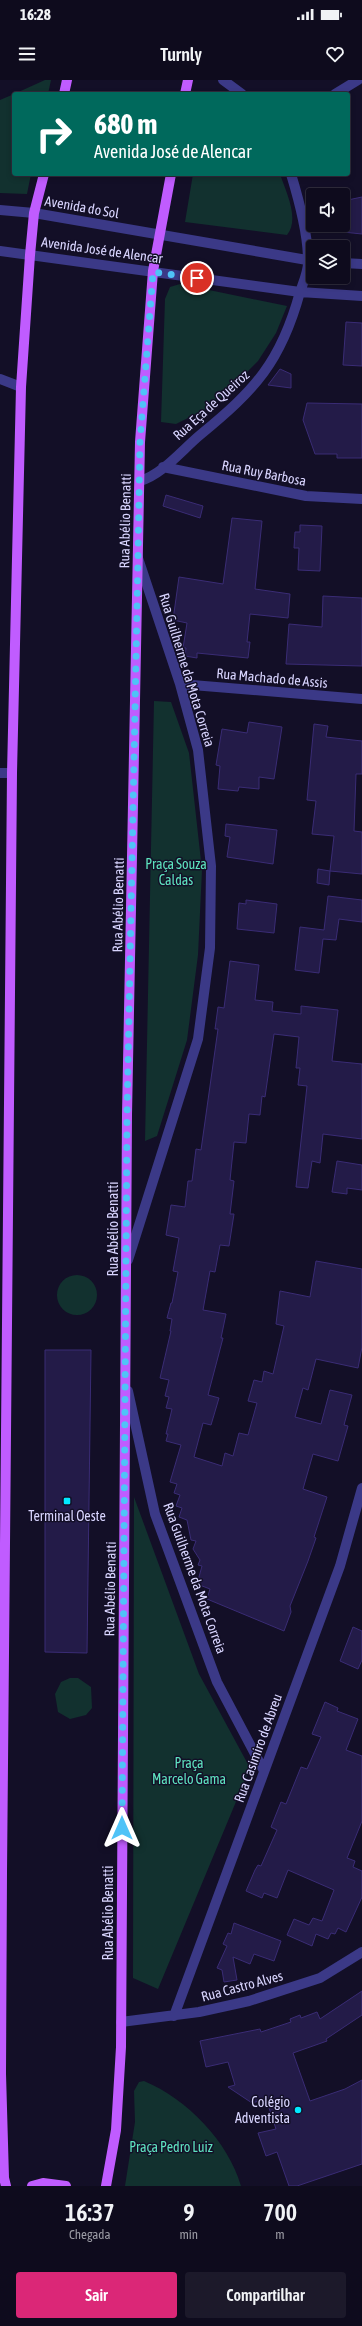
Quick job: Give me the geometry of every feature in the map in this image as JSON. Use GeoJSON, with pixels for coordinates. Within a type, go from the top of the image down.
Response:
{"type":"FeatureCollection","features":[{"type":"Feature","properties":{"kind":"main road"},"geometry":{"type":"LineString","coordinates":[[64,92],[67,80]]}},
{"type":"Feature","properties":{"kind":"main road"},"geometry":{"type":"LineString","coordinates":[[185,92],[188,80]]}},
{"type":"Feature","properties":{"kind":"main road"},"geometry":{"type":"LineString","coordinates":[[6,2186],[4,2178],[0,2074],[3,1415],[12,774],[21,387],[34,213],[43,176]]}},
{"type":"Feature","properties":{"kind":"main road","name":"Rua Abélio Benatti"},"geometry":{"type":"LineString","coordinates":[[106,2186],[116,2130],[121,2022],[127,1116],[140,442],[153,272],[171,176]]}},
{"type":"Feature","properties":{"kind":"main road"},"geometry":{"type":"LineString","coordinates":[[32,2186],[42,2183],[66,2186]]}},
{"type":"Feature","properties":{"kind":"street"},"geometry":{"type":"LineString","coordinates":[[223,80],[239,92]]}},
{"type":"Feature","properties":{"kind":"street"},"geometry":{"type":"LineString","coordinates":[[338,92],[358,80]]}},
{"type":"Feature","properties":{"kind":"street","name":"Rua Eça de Queiroz"},"geometry":{"type":"LineString","coordinates":[[292,176],[298,196],[307,240]]}},
{"type":"Feature","properties":{"kind":"street","name":"Avenida do Sol"},"geometry":{"type":"LineString","coordinates":[[0,210],[34,213],[160,235]]}},
{"type":"Feature","properties":{"kind":"street","name":"Avenida José de Alencar"},"geometry":{"type":"LineString","coordinates":[[160,235],[306,260]]}},
{"type":"Feature","properties":{"kind":"street"},"geometry":{"type":"LineString","coordinates":[[0,251],[30,255]]}},
{"type":"Feature","properties":{"kind":"street","name":"Avenida José de Alencar"},"geometry":{"type":"LineString","coordinates":[[30,255],[300,292],[362,296]]}},
{"type":"Feature","properties":{"kind":"street"},"geometry":{"type":"LineString","coordinates":[[350,263],[362,264]]}},
{"type":"Feature","properties":{"kind":"street","name":"Rua Eça de Queiroz"},"geometry":{"type":"LineString","coordinates":[[140,481],[152,476],[163,467],[242,400],[262,378],[276,355],[294,315],[306,275]]}},
{"type":"Feature","properties":{"kind":"street"},"geometry":{"type":"LineString","coordinates":[[0,379],[21,387]]}},
{"type":"Feature","properties":{"kind":"street","name":"Rua Ruy Barbosa"},"geometry":{"type":"LineString","coordinates":[[163,467],[306,496],[362,499]]}},
{"type":"Feature","properties":{"kind":"street","name":"Rua Guilherme da Mota Correia"},"geometry":{"type":"LineString","coordinates":[[127,1262],[198,1039],[210,948],[211,866],[198,750],[180,684],[138,556]]}},
{"type":"Feature","properties":{"kind":"street","name":"Rua Machado de Assis"},"geometry":{"type":"LineString","coordinates":[[180,684],[362,699]]}},
{"type":"Feature","properties":{"kind":"street"},"geometry":{"type":"LineString","coordinates":[[0,773],[12,774]]}},
{"type":"Feature","properties":{"kind":"street","name":"Rua Guilherme da Mota Correia"},"geometry":{"type":"LineString","coordinates":[[126,1385],[155,1514],[217,1682],[264,1771]]}},
{"type":"Feature","properties":{"kind":"street","name":"Rua Casimiro de Abreu"},"geometry":{"type":"LineString","coordinates":[[174,2016],[340,1566],[362,1488]]}},
{"type":"Feature","properties":{"kind":"street","name":"Rua Castro Alves"},"geometry":{"type":"LineString","coordinates":[[121,2022],[174,2016],[249,2001],[320,1978],[362,1952]]}},
{"type":"Feature","properties":{"kind":"green space"},"geometry":{"type":"Polygon","coordinates":[[[45,80],[51,80],[48,92],[18,92],[45,80]]]}},
{"type":"Feature","properties":{"kind":"green space"},"geometry":{"type":"Polygon","coordinates":[[[12,95],[12,176],[31,176],[27,194],[0,193],[0,100],[12,95]]]}},
{"type":"Feature","properties":{"kind":"green space"},"geometry":{"type":"Polygon","coordinates":[[[193,176],[281,176],[291,205],[292,213],[291,229],[287,235],[185,222],[193,176]]]}},
{"type":"Feature","properties":{"kind":"green space"},"geometry":{"type":"Polygon","coordinates":[[[180,284],[287,306],[276,333],[258,361],[214,405],[176,424],[161,422],[165,299],[170,287],[180,284]]]}},
{"type":"Feature","properties":{"kind":"green space","name":"Praça Souza Caldas"},"geometry":{"type":"Polygon","coordinates":[[[154,701],[171,702],[189,753],[202,870],[198,955],[187,1040],[157,1136],[145,1141],[154,701]]]}},
{"type":"Feature","properties":{"kind":"green space"},"geometry":{"type":"Polygon","coordinates":[[[77,1275],[91,1281],[97,1295],[91,1309],[77,1315],[63,1309],[57,1295],[63,1281],[77,1275]]]}},
{"type":"Feature","properties":{"kind":"green space","name":"Praça Marcelo Gama"},"geometry":{"type":"Polygon","coordinates":[[[134,1497],[199,1674],[250,1768],[158,1989],[133,1978],[134,1497]]]}},
{"type":"Feature","properties":{"kind":"green space"},"geometry":{"type":"Polygon","coordinates":[[[70,1678],[78,1678],[91,1687],[92,1708],[86,1715],[70,1719],[58,1712],[55,1694],[61,1682],[70,1678]]]}},
{"type":"Feature","properties":{"kind":"green space","name":"Praça Pedro Luiz"},"geometry":{"type":"Polygon","coordinates":[[[144,2081],[175,2099],[204,2123],[226,2153],[235,2169],[241,2186],[125,2186],[135,2122],[134,2091],[139,2082],[144,2081]]]}},
{"type":"Feature","properties":{"kind":"building"},"geometry":{"type":"Polygon","coordinates":[[[362,197],[362,234],[343,232],[350,232],[350,200],[362,197]]]}},
{"type":"Feature","properties":{"kind":"building"},"geometry":{"type":"Polygon","coordinates":[[[346,322],[362,323],[362,366],[343,365],[346,322]]]}},
{"type":"Feature","properties":{"kind":"building"},"geometry":{"type":"Polygon","coordinates":[[[280,369],[291,374],[291,388],[268,385],[280,369]]]}},
{"type":"Feature","properties":{"kind":"building"},"geometry":{"type":"Polygon","coordinates":[[[307,403],[362,404],[362,458],[337,458],[337,454],[315,454],[303,420],[307,403]]]}},
{"type":"Feature","properties":{"kind":"building"},"geometry":{"type":"Polygon","coordinates":[[[166,495],[203,506],[200,518],[163,506],[166,495]]]}},
{"type":"Feature","properties":{"kind":"building"},"geometry":{"type":"Polygon","coordinates":[[[232,518],[262,521],[255,589],[290,594],[288,618],[250,614],[247,642],[250,642],[248,658],[197,653],[197,658],[185,656],[186,648],[183,648],[187,623],[173,620],[179,577],[223,584],[232,518]]]}},
{"type":"Feature","properties":{"kind":"building"},"geometry":{"type":"Polygon","coordinates":[[[300,525],[322,526],[320,571],[298,570],[299,548],[294,548],[295,532],[300,532],[300,525]]]}},
{"type":"Feature","properties":{"kind":"building"},"geometry":{"type":"Polygon","coordinates":[[[323,596],[362,598],[362,666],[286,664],[289,624],[322,627],[323,596]]]}},
{"type":"Feature","properties":{"kind":"building"},"geometry":{"type":"Polygon","coordinates":[[[249,722],[282,727],[274,779],[259,777],[259,789],[239,787],[238,791],[218,789],[220,766],[216,765],[222,729],[247,733],[249,722]]]}},
{"type":"Feature","properties":{"kind":"building"},"geometry":{"type":"Polygon","coordinates":[[[314,724],[328,726],[326,737],[362,741],[362,774],[356,774],[354,831],[362,832],[362,874],[330,871],[334,836],[312,834],[316,801],[307,800],[314,724]]]}},
{"type":"Feature","properties":{"kind":"building"},"geometry":{"type":"Polygon","coordinates":[[[226,824],[277,830],[273,864],[227,857],[230,837],[225,836],[226,824]]]}},
{"type":"Feature","properties":{"kind":"building"},"geometry":{"type":"Polygon","coordinates":[[[318,869],[330,871],[329,885],[317,883],[318,869]]]}},
{"type":"Feature","properties":{"kind":"building"},"geometry":{"type":"Polygon","coordinates":[[[328,896],[362,900],[362,922],[339,919],[336,940],[323,939],[319,973],[295,970],[300,927],[324,930],[328,896]]]}},
{"type":"Feature","properties":{"kind":"building"},"geometry":{"type":"Polygon","coordinates":[[[246,900],[277,904],[274,933],[237,929],[239,903],[246,904],[246,900]]]}},
{"type":"Feature","properties":{"kind":"building"},"geometry":{"type":"Polygon","coordinates":[[[230,961],[259,965],[255,1000],[273,1002],[272,1011],[301,1014],[301,1006],[338,1010],[332,1061],[362,1064],[362,1139],[323,1134],[320,1163],[312,1161],[308,1188],[296,1187],[307,1086],[298,1085],[300,1068],[296,1068],[299,1037],[274,1034],[265,1097],[262,1096],[260,1115],[249,1114],[246,1143],[234,1142],[230,1180],[234,1181],[230,1214],[234,1214],[229,1246],[220,1245],[215,1272],[210,1271],[203,1310],[226,1314],[221,1338],[223,1338],[208,1395],[219,1398],[211,1425],[203,1423],[194,1457],[222,1466],[225,1453],[233,1456],[239,1433],[248,1435],[257,1403],[248,1401],[254,1380],[262,1382],[264,1371],[273,1374],[284,1326],[276,1324],[280,1291],[310,1297],[316,1261],[362,1269],[362,1347],[358,1368],[316,1359],[308,1390],[303,1388],[295,1417],[321,1424],[330,1390],[352,1395],[344,1425],[348,1426],[338,1461],[313,1454],[303,1489],[327,1497],[314,1537],[316,1538],[290,1606],[291,1612],[284,1631],[207,1599],[210,1589],[197,1584],[202,1566],[198,1565],[200,1560],[193,1549],[196,1541],[191,1540],[187,1520],[179,1517],[182,1508],[176,1506],[180,1495],[174,1493],[177,1484],[170,1482],[181,1445],[166,1441],[168,1434],[166,1434],[172,1409],[166,1408],[169,1397],[165,1396],[169,1380],[160,1378],[171,1331],[172,1319],[167,1318],[172,1303],[178,1272],[173,1271],[179,1238],[166,1235],[171,1205],[185,1207],[188,1181],[192,1181],[196,1149],[201,1150],[218,1029],[215,1029],[218,1007],[224,1008],[230,961]]]}},
{"type":"Feature","properties":{"kind":"building"},"geometry":{"type":"Polygon","coordinates":[[[337,1161],[362,1165],[362,1190],[347,1188],[347,1194],[332,1192],[337,1161]]]}},
{"type":"Feature","properties":{"kind":"building","name":"Terminal Oeste"},"geometry":{"type":"Polygon","coordinates":[[[45,1350],[91,1350],[87,1653],[45,1652],[45,1350]]]}},
{"type":"Feature","properties":{"kind":"building"},"geometry":{"type":"Polygon","coordinates":[[[353,1627],[362,1631],[362,1660],[358,1669],[340,1661],[353,1627]]]}},
{"type":"Feature","properties":{"kind":"building"},"geometry":{"type":"Polygon","coordinates":[[[325,1702],[338,1708],[337,1711],[358,1719],[346,1750],[362,1756],[362,1821],[347,1858],[355,1861],[353,1867],[362,1871],[362,1897],[346,1932],[338,1928],[335,1934],[331,1933],[328,1939],[316,1934],[312,1946],[287,1935],[294,1919],[309,1925],[313,1918],[322,1921],[334,1890],[288,1870],[277,1898],[264,1893],[262,1898],[246,1891],[258,1865],[261,1866],[277,1830],[271,1827],[281,1802],[286,1804],[301,1767],[307,1769],[321,1737],[312,1734],[325,1702]]]}},
{"type":"Feature","properties":{"kind":"building"},"geometry":{"type":"Polygon","coordinates":[[[234,1923],[281,1941],[274,1961],[254,1954],[250,1964],[233,1957],[237,1980],[224,1982],[222,1970],[217,1968],[227,1946],[223,1944],[228,1933],[231,1934],[234,1923]]]}},
{"type":"Feature","properties":{"kind":"building","name":"Colégio Adventista"},"geometry":{"type":"Polygon","coordinates":[[[362,1991],[362,2015],[326,2039],[327,2041],[293,2053],[310,2101],[345,2089],[362,2080],[362,2164],[297,2186],[289,2186],[277,2152],[266,2156],[258,2133],[276,2129],[266,2099],[252,2103],[228,2087],[235,2085],[228,2062],[206,2067],[200,2041],[260,2029],[261,2032],[291,2022],[290,2019],[300,2015],[301,2018],[317,2012],[320,2019],[362,1991]]]}},
{"type":"Feature","properties":{"kind":"place","name":"Terminal Oeste"},"geometry":{"type":"Point","coordinates":[67,1501]}},
{"type":"Feature","properties":{"kind":"place","name":"Colégio Adventista"},"geometry":{"type":"Point","coordinates":[298,2110]}},
{"type":"Feature","properties":{"kind":"route"},"geometry":{"type":"LineString","coordinates":[[122,1828],[127,1116],[140,442],[153,272],[197,278]]}}]}
